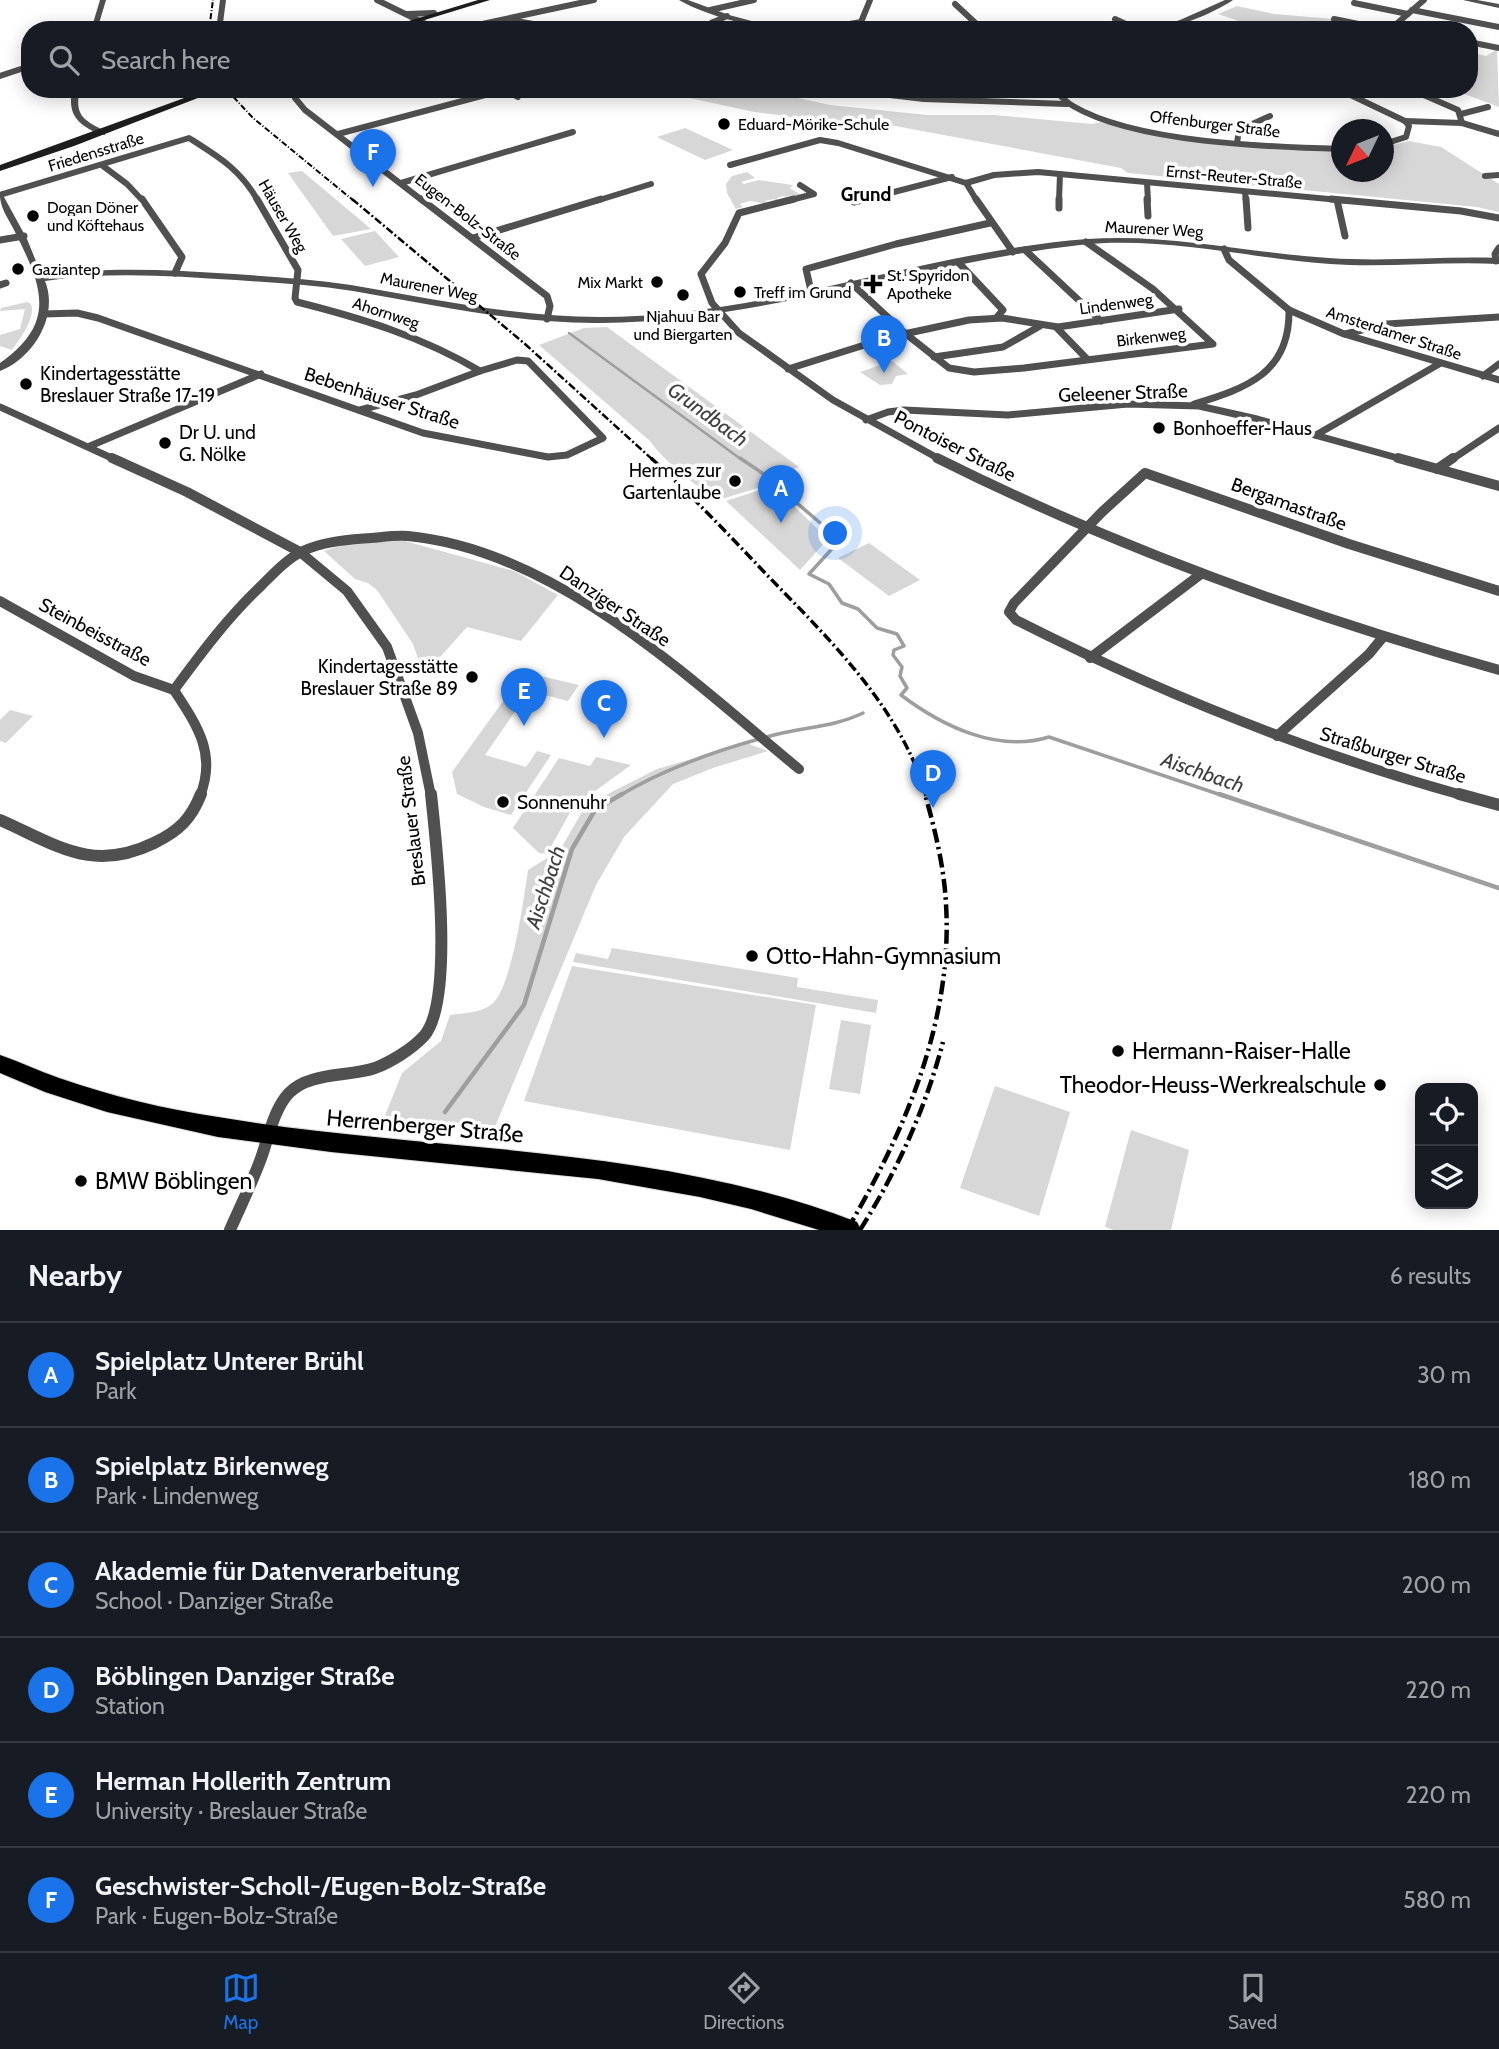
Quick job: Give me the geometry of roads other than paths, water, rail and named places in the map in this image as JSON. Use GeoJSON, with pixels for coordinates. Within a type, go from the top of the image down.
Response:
{"type":"FeatureCollection","features":[{"type":"Feature","properties":{"kind":"main road"},"geometry":{"type":"LineString","coordinates":[[408,21],[486,0]]}},
{"type":"Feature","properties":{"kind":"main road"},"geometry":{"type":"LineString","coordinates":[[0,168],[193,98]]}},
{"type":"Feature","properties":{"kind":"main road","name":"Herrenberger Straße"},"geometry":{"type":"LineString","coordinates":[[0,1063],[69,1091],[118,1106],[270,1136],[508,1159],[641,1176],[755,1200],[849,1230]]}},
{"type":"Feature","properties":{"kind":"street"},"geometry":{"type":"LineString","coordinates":[[97,21],[103,0]]}},
{"type":"Feature","properties":{"kind":"street"},"geometry":{"type":"LineString","coordinates":[[220,21],[223,0]]}},
{"type":"Feature","properties":{"kind":"street"},"geometry":{"type":"LineString","coordinates":[[377,0],[419,21]]}},
{"type":"Feature","properties":{"kind":"street"},"geometry":{"type":"LineString","coordinates":[[497,21],[594,0]]}},
{"type":"Feature","properties":{"kind":"street"},"geometry":{"type":"LineString","coordinates":[[682,0],[747,21]]}},
{"type":"Feature","properties":{"kind":"street"},"geometry":{"type":"LineString","coordinates":[[713,0],[728,5]]}},
{"type":"Feature","properties":{"kind":"street"},"geometry":{"type":"LineString","coordinates":[[710,10],[754,0]]}},
{"type":"Feature","properties":{"kind":"street"},"geometry":{"type":"LineString","coordinates":[[861,21],[870,0]]}},
{"type":"Feature","properties":{"kind":"street"},"geometry":{"type":"LineString","coordinates":[[1179,21],[1230,0]]}},
{"type":"Feature","properties":{"kind":"street"},"geometry":{"type":"LineString","coordinates":[[1399,21],[1424,0]]}},
{"type":"Feature","properties":{"kind":"street"},"geometry":{"type":"LineString","coordinates":[[1466,0],[1499,6]]}},
{"type":"Feature","properties":{"kind":"street"},"geometry":{"type":"LineString","coordinates":[[1354,3],[1463,21]]}},
{"type":"Feature","properties":{"kind":"street"},"geometry":{"type":"LineString","coordinates":[[956,4],[974,21]]}},
{"type":"Feature","properties":{"kind":"street"},"geometry":{"type":"LineString","coordinates":[[400,13],[435,13]]}},
{"type":"Feature","properties":{"kind":"street"},"geometry":{"type":"LineString","coordinates":[[429,21],[435,13]]}},
{"type":"Feature","properties":{"kind":"street"},"geometry":{"type":"LineString","coordinates":[[715,21],[727,16]]}},
{"type":"Feature","properties":{"kind":"street"},"geometry":{"type":"LineString","coordinates":[[506,19],[517,21]]}},
{"type":"Feature","properties":{"kind":"street"},"geometry":{"type":"LineString","coordinates":[[1115,19],[1119,21]]}},
{"type":"Feature","properties":{"kind":"street"},"geometry":{"type":"LineString","coordinates":[[1334,19],[1345,21]]}},
{"type":"Feature","properties":{"kind":"street"},"geometry":{"type":"LineString","coordinates":[[1478,23],[1499,27]]}},
{"type":"Feature","properties":{"kind":"street"},"geometry":{"type":"LineString","coordinates":[[1478,44],[1499,48]]}},
{"type":"Feature","properties":{"kind":"street"},"geometry":{"type":"LineString","coordinates":[[0,76],[21,69]]}},
{"type":"Feature","properties":{"kind":"street"},"geometry":{"type":"LineString","coordinates":[[74,98],[72,106],[75,115],[102,133]]}},
{"type":"Feature","properties":{"kind":"street","name":"Eugen-Bolz-Straße"},"geometry":{"type":"LineString","coordinates":[[295,98],[303,107],[547,296],[550,306],[547,318]]}},
{"type":"Feature","properties":{"kind":"street"},"geometry":{"type":"LineString","coordinates":[[338,134],[474,98]]}},
{"type":"Feature","properties":{"kind":"street"},"geometry":{"type":"LineString","coordinates":[[964,98],[1067,104]]}},
{"type":"Feature","properties":{"kind":"street"},"geometry":{"type":"LineString","coordinates":[[1062,98],[1067,104]]}},
{"type":"Feature","properties":{"kind":"street"},"geometry":{"type":"LineString","coordinates":[[1357,98],[1405,121],[1462,123],[1499,134]]}},
{"type":"Feature","properties":{"kind":"street"},"geometry":{"type":"LineString","coordinates":[[1433,98],[1448,104],[1461,114],[1462,123]]}},
{"type":"Feature","properties":{"kind":"street","name":"Offenburger Straße"},"geometry":{"type":"LineString","coordinates":[[1067,104],[1136,127],[1237,143],[1331,148]]}},
{"type":"Feature","properties":{"kind":"street"},"geometry":{"type":"LineString","coordinates":[[1461,114],[1488,107]]}},
{"type":"Feature","properties":{"kind":"street"},"geometry":{"type":"LineString","coordinates":[[1237,143],[1239,130],[1270,116]]}},
{"type":"Feature","properties":{"kind":"street"},"geometry":{"type":"LineString","coordinates":[[1394,141],[1406,137],[1409,126],[1405,121]]}},
{"type":"Feature","properties":{"kind":"street"},"geometry":{"type":"LineString","coordinates":[[401,183],[573,132]]}},
{"type":"Feature","properties":{"kind":"street","name":"Friedensstraße"},"geometry":{"type":"LineString","coordinates":[[1,200],[189,138],[199,144]]}},
{"type":"Feature","properties":{"kind":"street"},"geometry":{"type":"LineString","coordinates":[[730,165],[820,140],[953,177],[966,183],[990,223],[1013,252]]}},
{"type":"Feature","properties":{"kind":"street","name":"Häuser Weg"},"geometry":{"type":"LineString","coordinates":[[199,144],[246,179],[298,270],[299,283]]}},
{"type":"Feature","properties":{"kind":"street"},"geometry":{"type":"LineString","coordinates":[[103,166],[119,175],[137,193],[175,246],[182,257],[175,273]]}},
{"type":"Feature","properties":{"kind":"street","name":"Ernst-Reuter-Straße"},"geometry":{"type":"LineString","coordinates":[[966,183],[1005,174],[1038,172],[1461,211],[1499,218]]}},
{"type":"Feature","properties":{"kind":"street"},"geometry":{"type":"LineString","coordinates":[[1059,208],[1060,174]]}},
{"type":"Feature","properties":{"kind":"street"},"geometry":{"type":"LineString","coordinates":[[1485,176],[1499,175]]}},
{"type":"Feature","properties":{"kind":"street"},"geometry":{"type":"LineString","coordinates":[[854,202],[953,177]]}},
{"type":"Feature","properties":{"kind":"street"},"geometry":{"type":"LineString","coordinates":[[1147,183],[1148,216]]}},
{"type":"Feature","properties":{"kind":"street"},"geometry":{"type":"LineString","coordinates":[[473,238],[650,184]]}},
{"type":"Feature","properties":{"kind":"street"},"geometry":{"type":"LineString","coordinates":[[714,310],[707,297],[701,274],[725,243],[739,213],[814,194],[800,185]]}},
{"type":"Feature","properties":{"kind":"street"},"geometry":{"type":"LineString","coordinates":[[1245,193],[1248,228]]}},
{"type":"Feature","properties":{"kind":"street"},"geometry":{"type":"LineString","coordinates":[[0,368],[16,358],[32,337],[44,314],[46,299],[24,236],[1,200]]}},
{"type":"Feature","properties":{"kind":"street"},"geometry":{"type":"LineString","coordinates":[[1337,201],[1345,236]]}},
{"type":"Feature","properties":{"kind":"street"},"geometry":{"type":"LineString","coordinates":[[811,291],[806,269],[990,223]]}},
{"type":"Feature","properties":{"kind":"street"},"geometry":{"type":"LineString","coordinates":[[0,240],[24,236]]}},
{"type":"Feature","properties":{"kind":"street","name":"Maurener Weg"},"geometry":{"type":"LineString","coordinates":[[39,279],[106,272],[175,273],[354,289],[491,314],[603,321],[714,310],[958,262],[1086,242],[1159,242],[1346,262],[1437,258],[1497,261]]}},
{"type":"Feature","properties":{"kind":"street","name":"Birkenweg"},"geometry":{"type":"LineString","coordinates":[[851,283],[906,334],[949,368],[974,372],[1213,344],[1179,309],[1143,279],[1086,242]]}},
{"type":"Feature","properties":{"kind":"street"},"geometry":{"type":"LineString","coordinates":[[1497,261],[1495,254],[1499,248]]}},
{"type":"Feature","properties":{"kind":"street","name":"Amsterdamer Straße"},"geometry":{"type":"LineString","coordinates":[[1224,249],[1228,260],[1289,310],[1344,334],[1499,380]]}},
{"type":"Feature","properties":{"kind":"street"},"geometry":{"type":"LineString","coordinates":[[1025,250],[1101,321]]}},
{"type":"Feature","properties":{"kind":"street"},"geometry":{"type":"LineString","coordinates":[[958,262],[997,301],[1003,310],[997,317]]}},
{"type":"Feature","properties":{"kind":"street","name":"Ahornweg"},"geometry":{"type":"LineString","coordinates":[[299,283],[295,298],[297,302],[363,318],[416,337],[480,371]]}},
{"type":"Feature","properties":{"kind":"street","name":"Lindenweg"},"geometry":{"type":"LineString","coordinates":[[788,369],[906,334],[954,323],[997,317],[1056,327],[1179,309]]}},
{"type":"Feature","properties":{"kind":"street","name":"Pontoiser Straße"},"geometry":{"type":"LineString","coordinates":[[714,310],[836,403],[975,477],[1086,528],[1201,574],[1383,637],[1499,670]]}},
{"type":"Feature","properties":{"kind":"street"},"geometry":{"type":"LineString","coordinates":[[1190,405],[1243,385],[1268,372],[1285,351],[1291,326],[1289,310]]}},
{"type":"Feature","properties":{"kind":"street","name":"Bebenhäuser Straße"},"geometry":{"type":"LineString","coordinates":[[44,314],[77,313],[98,318],[423,433],[548,457],[568,455],[603,438],[538,370],[523,360],[480,371]]}},
{"type":"Feature","properties":{"kind":"street"},"geometry":{"type":"LineString","coordinates":[[1344,334],[1387,324],[1499,317]]}},
{"type":"Feature","properties":{"kind":"street"},"geometry":{"type":"LineString","coordinates":[[934,357],[1003,347],[1040,326]]}},
{"type":"Feature","properties":{"kind":"street","name":"Lindenweg"},"geometry":{"type":"LineString","coordinates":[[1056,327],[1087,359]]}},
{"type":"Feature","properties":{"kind":"street"},"geometry":{"type":"LineString","coordinates":[[1316,435],[1439,364]]}},
{"type":"Feature","properties":{"kind":"street"},"geometry":{"type":"LineString","coordinates":[[1483,376],[1499,364]]}},
{"type":"Feature","properties":{"kind":"street"},"geometry":{"type":"LineString","coordinates":[[360,410],[416,396],[480,371]]}},
{"type":"Feature","properties":{"kind":"street"},"geometry":{"type":"LineString","coordinates":[[90,446],[261,374]]}},
{"type":"Feature","properties":{"kind":"street","name":"Geleener Straße"},"geometry":{"type":"LineString","coordinates":[[866,420],[888,411],[904,410],[1008,415],[1128,404],[1190,405],[1316,435],[1499,486]]}},
{"type":"Feature","properties":{"kind":"street","name":"Breslauer Straße"},"geometry":{"type":"LineString","coordinates":[[0,407],[187,492],[300,552],[347,591],[387,647],[423,748],[431,795],[443,929],[437,1001],[424,1036],[409,1050],[374,1068],[301,1083],[288,1094],[230,1230]]}},
{"type":"Feature","properties":{"kind":"street"},"geometry":{"type":"LineString","coordinates":[[1437,469],[1499,428]]}},
{"type":"Feature","properties":{"kind":"street","name":"Bergamastraße"},"geometry":{"type":"LineString","coordinates":[[1086,528],[1145,473],[1338,541],[1499,591]]}},
{"type":"Feature","properties":{"kind":"street","name":"Straßburger Straße"},"geometry":{"type":"LineString","coordinates":[[1086,528],[1014,603],[1009,612],[1016,620],[1090,658],[1206,709],[1353,762],[1499,806]]}},
{"type":"Feature","properties":{"kind":"street","name":"Danziger Straße"},"geometry":{"type":"LineString","coordinates":[[300,552],[353,538],[409,535],[461,545],[491,555],[574,594],[640,641],[799,769]]}},
{"type":"Feature","properties":{"kind":"street"},"geometry":{"type":"LineString","coordinates":[[0,820],[95,857],[109,858],[145,849],[188,821],[208,772],[201,733],[174,690],[226,620],[300,552]]}},
{"type":"Feature","properties":{"kind":"street"},"geometry":{"type":"LineString","coordinates":[[1090,658],[1201,574]]}},
{"type":"Feature","properties":{"kind":"street","name":"Steinbeisstraße"},"geometry":{"type":"LineString","coordinates":[[0,601],[134,676],[174,690]]}},
{"type":"Feature","properties":{"kind":"street","name":"Straßburger Straße"},"geometry":{"type":"LineString","coordinates":[[1277,736],[1369,654],[1383,637]]}},
{"type":"Feature","properties":{"kind":"waterway","name":"Grundbach"},"geometry":{"type":"LineString","coordinates":[[569,333],[742,460]]}},
{"type":"Feature","properties":{"kind":"waterway","name":"Grundbach"},"geometry":{"type":"LineString","coordinates":[[740,458],[762,473],[840,540],[809,574],[829,584],[842,603],[858,609],[877,628],[897,634],[904,646],[894,650],[893,655],[902,667],[900,676],[907,688],[901,695],[934,717],[971,734],[1010,742],[1049,737],[1224,796]]}},
{"type":"Feature","properties":{"kind":"waterway","name":"Aischbach"},"geometry":{"type":"LineString","coordinates":[[619,796],[656,776],[734,746],[830,724],[863,713]]}},
{"type":"Feature","properties":{"kind":"waterway","name":"Aischbach"},"geometry":{"type":"LineString","coordinates":[[445,1112],[524,1005],[572,849],[595,810],[622,794]]}},
{"type":"Feature","properties":{"kind":"waterway","name":"Aischbach"},"geometry":{"type":"LineString","coordinates":[[1219,794],[1499,888]]}},
{"type":"Feature","properties":{"kind":"railway"},"geometry":{"type":"LineString","coordinates":[[210,21],[213,0]]}},
{"type":"Feature","properties":{"kind":"railway"},"geometry":{"type":"LineString","coordinates":[[234,98],[253,118],[354,201]]}},
{"type":"Feature","properties":{"kind":"railway"},"geometry":{"type":"LineString","coordinates":[[352,199],[525,344],[653,460]]}},
{"type":"Feature","properties":{"kind":"railway"},"geometry":{"type":"LineString","coordinates":[[651,458],[815,624],[860,677],[900,734],[915,764],[926,796]]}},
{"type":"Feature","properties":{"kind":"railway"},"geometry":{"type":"LineString","coordinates":[[847,1230],[906,1114],[921,1074],[942,990],[946,948],[945,890],[939,848],[925,794]]}},
{"type":"Feature","properties":{"kind":"railway"},"geometry":{"type":"LineString","coordinates":[[860,1230],[909,1139],[928,1092],[943,1042]]}},
{"type":"Feature","properties":{"kind":"place","name":"Eduard-Mörike-Schule"},"geometry":{"type":"Point","coordinates":[724,124]}},
{"type":"Feature","properties":{"kind":"place","name":"Geschwister-Scholl-/Eugen-Bolz-Straße"},"geometry":{"type":"Point","coordinates":[373,187]}},
{"type":"Feature","properties":{"kind":"place","name":"Dogan Döner und Köftehaus"},"geometry":{"type":"Point","coordinates":[33,216]}},
{"type":"Feature","properties":{"kind":"place","name":"Gaziantep"},"geometry":{"type":"Point","coordinates":[18,269]}},
{"type":"Feature","properties":{"kind":"place","name":"Mix Markt"},"geometry":{"type":"Point","coordinates":[657,282]}},
{"type":"Feature","properties":{"kind":"place","name":"St. Spyridon Apotheke"},"geometry":{"type":"Point","coordinates":[873,284]}},
{"type":"Feature","properties":{"kind":"place","name":"Treff im Grund"},"geometry":{"type":"Point","coordinates":[740,292]}},
{"type":"Feature","properties":{"kind":"place","name":"Njahuu Bar und Biergarten"},"geometry":{"type":"Point","coordinates":[683,295]}},
{"type":"Feature","properties":{"kind":"place","name":"Spielplatz Birkenweg"},"geometry":{"type":"Point","coordinates":[884,373]}},
{"type":"Feature","properties":{"kind":"place","name":"Kindertagesstätte Breslauer Straße 17-19"},"geometry":{"type":"Point","coordinates":[26,384]}},
{"type":"Feature","properties":{"kind":"place","name":"Bonhoeffer-Haus"},"geometry":{"type":"Point","coordinates":[1159,428]}},
{"type":"Feature","properties":{"kind":"place","name":"Dr U. und G. Nölke"},"geometry":{"type":"Point","coordinates":[165,443]}},
{"type":"Feature","properties":{"kind":"place","name":"Hermes zur Gartenlaube"},"geometry":{"type":"Point","coordinates":[735,481]}},
{"type":"Feature","properties":{"kind":"place","name":"Spielplatz Unterer Brühl"},"geometry":{"type":"Point","coordinates":[781,523]}},
{"type":"Feature","properties":{"kind":"place","name":"Kindertagesstätte Breslauer Straße 89"},"geometry":{"type":"Point","coordinates":[472,677]}},
{"type":"Feature","properties":{"kind":"place","name":"Herman Hollerith Zentrum"},"geometry":{"type":"Point","coordinates":[524,726]}},
{"type":"Feature","properties":{"kind":"place","name":"Akademie für Datenverarbeitung"},"geometry":{"type":"Point","coordinates":[604,738]}},
{"type":"Feature","properties":{"kind":"place","name":"Sonnenuhr"},"geometry":{"type":"Point","coordinates":[503,802]}},
{"type":"Feature","properties":{"kind":"place","name":"Böblingen Danziger Straße"},"geometry":{"type":"Point","coordinates":[933,808]}},
{"type":"Feature","properties":{"kind":"place","name":"Otto-Hahn-Gymnasium"},"geometry":{"type":"Point","coordinates":[752,956]}},
{"type":"Feature","properties":{"kind":"place","name":"Hermann-Raiser-Halle"},"geometry":{"type":"Point","coordinates":[1118,1051]}},
{"type":"Feature","properties":{"kind":"place","name":"Theodor-Heuss-Werkrealschule"},"geometry":{"type":"Point","coordinates":[1380,1085]}},
{"type":"Feature","properties":{"kind":"place","name":"BMW Böblingen"},"geometry":{"type":"Point","coordinates":[81,1181]}},
{"type":"Feature","properties":{"kind":"district","name":"Grund"},"geometry":{"type":"Point","coordinates":[866,194]}}]}
